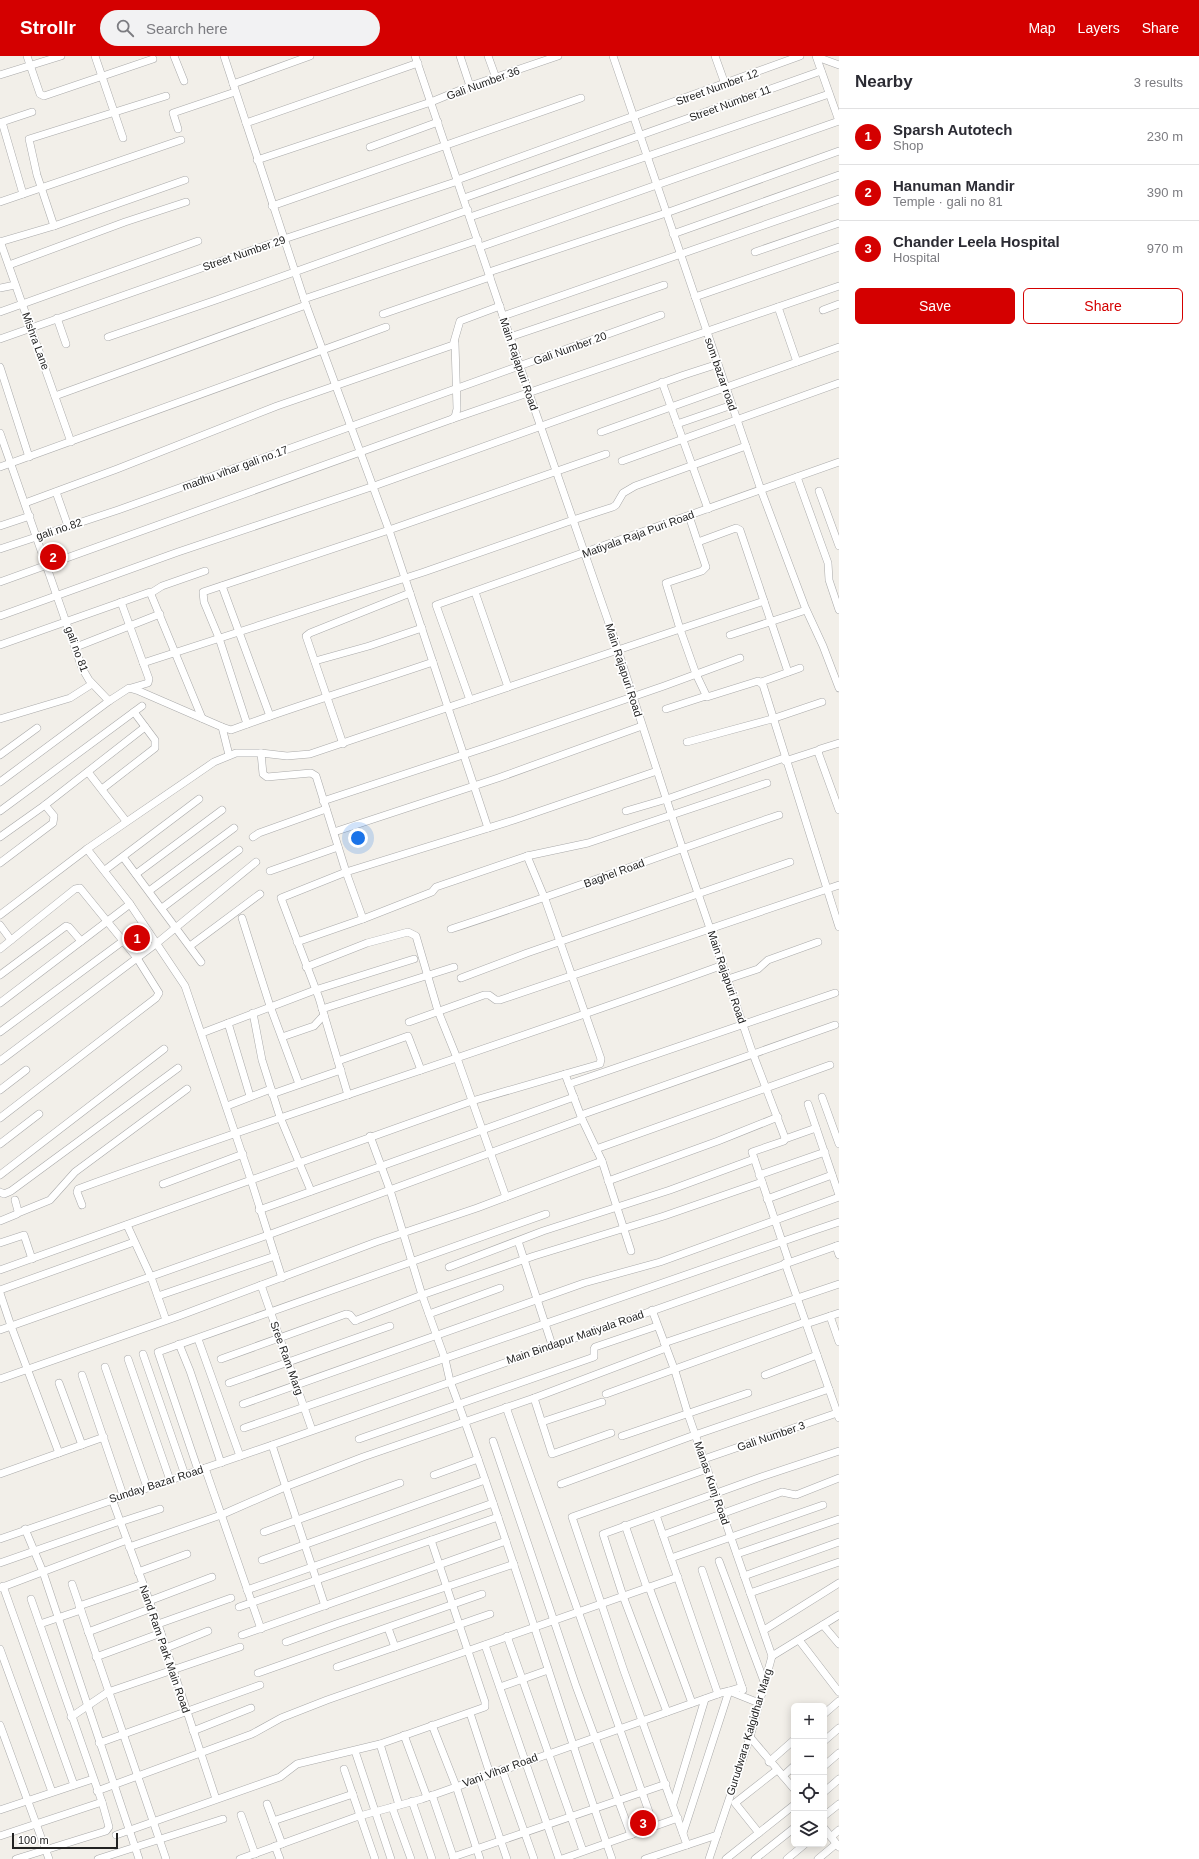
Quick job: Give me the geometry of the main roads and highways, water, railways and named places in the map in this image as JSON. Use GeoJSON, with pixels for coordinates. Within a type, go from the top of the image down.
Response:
{"type":"FeatureCollection","features":[{"type":"Feature","properties":{"kind":"place","name":"Hanuman Mandir"},"geometry":{"type":"Point","coordinates":[53,557]}},
{"type":"Feature","properties":{"kind":"place","name":"Sparsh Autotech"},"geometry":{"type":"Point","coordinates":[137,938]}},
{"type":"Feature","properties":{"kind":"place","name":"Chander Leela Hospital"},"geometry":{"type":"Point","coordinates":[643,1823]}}]}
